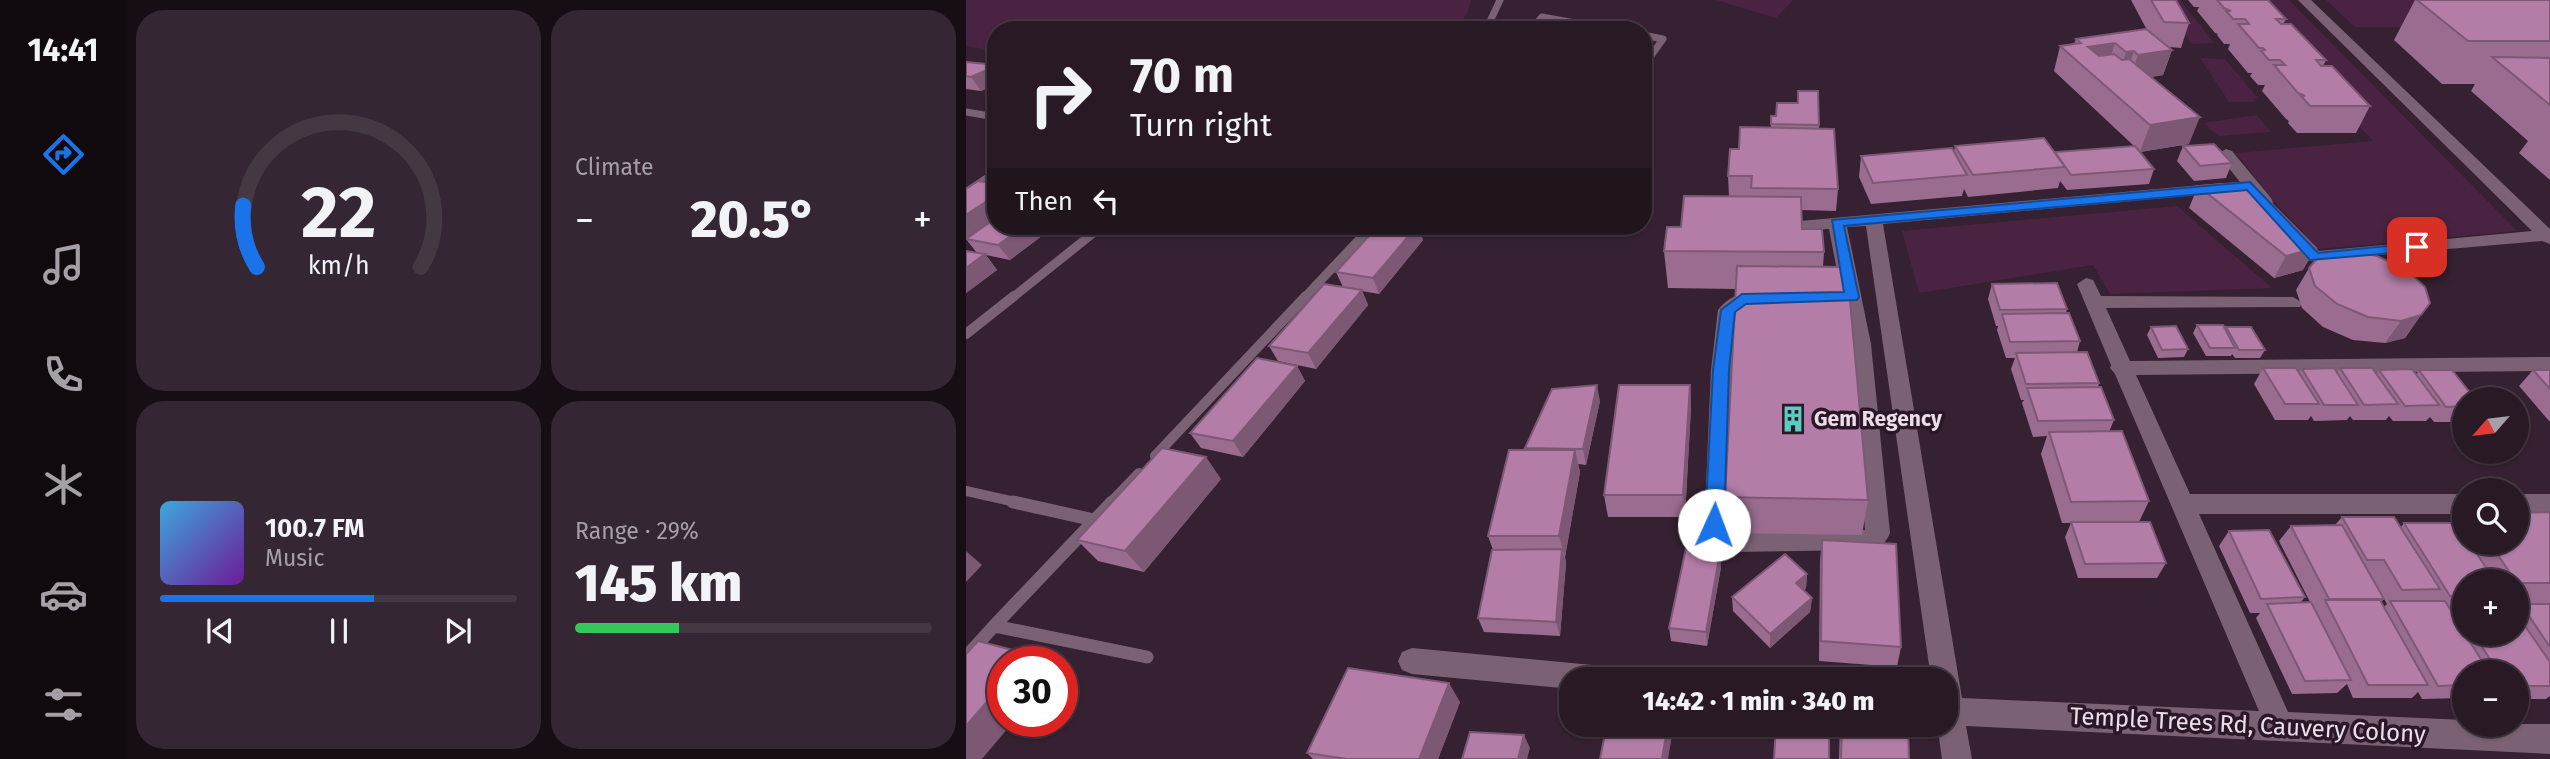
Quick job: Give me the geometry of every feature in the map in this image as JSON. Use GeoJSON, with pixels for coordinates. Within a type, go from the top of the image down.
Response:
{"type":"FeatureCollection","features":[{"type":"Feature","properties":{"kind":"street"},"geometry":{"type":"LineString","coordinates":[[2304,0],[2548,237]]}},
{"type":"Feature","properties":{"kind":"street"},"geometry":{"type":"LineString","coordinates":[[2226,154],[2250,186],[2315,257],[2548,237]]}},
{"type":"Feature","properties":{"kind":"street"},"geometry":{"type":"LineString","coordinates":[[1757,229],[2250,186]]}},
{"type":"Feature","properties":{"kind":"street"},"geometry":{"type":"LineString","coordinates":[[1874,219],[1942,667]]}},
{"type":"Feature","properties":{"kind":"street"},"geometry":{"type":"LineString","coordinates":[[1783,298],[1742,299],[1728,310],[1721,370],[1714,525],[1720,534],[1732,542],[1865,541],[1876,537],[1861,344],[1845,297],[1837,223]]}},
{"type":"Feature","properties":{"kind":"street"},"geometry":{"type":"LineString","coordinates":[[2280,727],[2120,368],[2090,293],[2293,303]]}},
{"type":"Feature","properties":{"kind":"street"},"geometry":{"type":"LineString","coordinates":[[2120,368],[2550,363]]}},
{"type":"Feature","properties":{"kind":"street"},"geometry":{"type":"LineString","coordinates":[[2180,504],[2452,504]]}},
{"type":"Feature","properties":{"kind":"street"},"geometry":{"type":"LineString","coordinates":[[2529,504],[2550,504]]}},
{"type":"Feature","properties":{"kind":"street"},"geometry":{"type":"LineString","coordinates":[[1412,661],[1559,675]]}},
{"type":"Feature","properties":{"kind":"street","name":"Temple Trees Rd, Cauvery Colony"},"geometry":{"type":"LineString","coordinates":[[1958,712],[2550,739]]}},
{"type":"Feature","properties":{"kind":"street"},"geometry":{"type":"LineString","coordinates":[[1953,737],[1957,759]]}},
{"type":"Feature","properties":{"kind":"lane"},"geometry":{"type":"LineString","coordinates":[[1490,21],[1500,0]]}},
{"type":"Feature","properties":{"kind":"lane"},"geometry":{"type":"LineString","coordinates":[[1539,21],[1542,17],[1564,21]]}},
{"type":"Feature","properties":{"kind":"lane"},"geometry":{"type":"LineString","coordinates":[[1652,36],[1663,38],[1652,54]]}},
{"type":"Feature","properties":{"kind":"lane"},"geometry":{"type":"LineString","coordinates":[[966,113],[987,116]]}},
{"type":"Feature","properties":{"kind":"lane"},"geometry":{"type":"LineString","coordinates":[[966,193],[987,179]]}},
{"type":"Feature","properties":{"kind":"lane"},"geometry":{"type":"LineString","coordinates":[[966,334],[1091,235]]}},
{"type":"Feature","properties":{"kind":"lane"},"geometry":{"type":"LineString","coordinates":[[966,657],[1363,235]]}},
{"type":"Feature","properties":{"kind":"lane"},"geometry":{"type":"LineString","coordinates":[[966,491],[1094,520]]}},
{"type":"Feature","properties":{"kind":"lane"},"geometry":{"type":"LineString","coordinates":[[994,626],[1147,657]]}},
{"type":"Feature","properties":{"kind":"shaded area"},"geometry":{"type":"Polygon","coordinates":[[[966,0],[1471,0],[1467,14],[1461,21],[987,21],[987,50],[966,46],[966,0]]]}},
{"type":"Feature","properties":{"kind":"shaded area"},"geometry":{"type":"Polygon","coordinates":[[[1716,0],[1793,0],[1776,18],[1716,0]]]}},
{"type":"Feature","properties":{"kind":"shaded area"},"geometry":{"type":"Polygon","coordinates":[[[2164,0],[2180,0],[2214,43],[2191,44],[2164,0]]]}},
{"type":"Feature","properties":{"kind":"shaded area"},"geometry":{"type":"Polygon","coordinates":[[[2241,0],[2289,0],[2517,231],[2319,249],[2273,200],[2236,153],[2373,141],[2241,0]]]}},
{"type":"Feature","properties":{"kind":"shaded area"},"geometry":{"type":"Polygon","coordinates":[[[2326,0],[2550,0],[2550,9],[2537,28],[2355,27],[2326,0]]]}},
{"type":"Feature","properties":{"kind":"shaded area"},"geometry":{"type":"Polygon","coordinates":[[[2200,58],[2225,59],[2258,98],[2253,99],[2256,102],[2229,102],[2200,58]]]}},
{"type":"Feature","properties":{"kind":"shaded area"},"geometry":{"type":"Polygon","coordinates":[[[2257,115],[2271,132],[2219,136],[2203,123],[2257,115]]]}},
{"type":"Feature","properties":{"kind":"shaded area"},"geometry":{"type":"Polygon","coordinates":[[[2177,206],[2272,288],[2110,294],[2093,265],[1919,293],[1902,231],[2177,206]]]}},
{"type":"Feature","properties":{"kind":"building"},"geometry":{"type":"Polygon","coordinates":[[[2151,0],[2176,0],[2189,23],[2164,22],[2151,0]]]}},
{"type":"Feature","properties":{"kind":"building"},"geometry":{"type":"Polygon","coordinates":[[[2217,0],[2268,0],[2286,19],[2276,19],[2281,24],[2291,24],[2326,60],[2316,60],[2321,66],[2332,66],[2370,106],[2310,106],[2301,96],[2305,96],[2298,93],[2274,65],[2285,65],[2280,60],[2269,60],[2261,51],[2265,50],[2259,48],[2238,24],[2249,24],[2245,19],[2233,19],[2226,11],[2231,11],[2217,0]]]}},
{"type":"Feature","properties":{"kind":"building"},"geometry":{"type":"Polygon","coordinates":[[[2417,0],[2550,0],[2550,41],[2468,41],[2417,0]]]}},
{"type":"Feature","properties":{"kind":"building"},"geometry":{"type":"Polygon","coordinates":[[[2146,29],[2172,50],[2138,55],[2134,51],[2126,52],[2115,43],[2088,47],[2099,56],[2114,54],[2122,60],[2129,59],[2200,117],[2150,125],[2060,46],[2081,43],[2076,39],[2146,29]]]}},
{"type":"Feature","properties":{"kind":"building"},"geometry":{"type":"Polygon","coordinates":[[[2492,57],[2550,58],[2550,105],[2492,57]]]}},
{"type":"Feature","properties":{"kind":"building"},"geometry":{"type":"Polygon","coordinates":[[[966,62],[987,64],[987,70],[971,77],[966,76],[966,62]]]}},
{"type":"Feature","properties":{"kind":"building"},"geometry":{"type":"Polygon","coordinates":[[[1798,91],[1818,91],[1819,125],[1771,124],[1771,116],[1776,116],[1777,103],[1798,103],[1798,91]]]}},
{"type":"Feature","properties":{"kind":"building"},"geometry":{"type":"Polygon","coordinates":[[[1740,127],[1834,129],[1838,189],[1751,188],[1752,176],[1728,176],[1730,149],[1739,149],[1740,127]]]}},
{"type":"Feature","properties":{"kind":"building"},"geometry":{"type":"Polygon","coordinates":[[[2044,138],[2065,167],[1973,175],[1955,146],[2044,138]]]}},
{"type":"Feature","properties":{"kind":"building"},"geometry":{"type":"Polygon","coordinates":[[[2214,144],[2232,163],[2200,166],[2183,146],[2214,144]]]}},
{"type":"Feature","properties":{"kind":"building"},"geometry":{"type":"Polygon","coordinates":[[[2135,146],[2154,169],[2071,175],[2055,152],[2135,146]]]}},
{"type":"Feature","properties":{"kind":"building"},"geometry":{"type":"Polygon","coordinates":[[[1952,148],[1967,175],[1873,183],[1861,156],[1952,148]]]}},
{"type":"Feature","properties":{"kind":"building"},"geometry":{"type":"Polygon","coordinates":[[[978,181],[987,182],[987,201],[966,215],[966,189],[978,181]]]}},
{"type":"Feature","properties":{"kind":"building"},"geometry":{"type":"Polygon","coordinates":[[[2250,182],[2316,248],[2286,256],[2198,186],[2250,182]]]}},
{"type":"Feature","properties":{"kind":"building"},"geometry":{"type":"Polygon","coordinates":[[[1684,196],[1801,197],[1802,229],[1822,229],[1824,252],[1664,251],[1667,227],[1681,227],[1684,196]]]}},
{"type":"Feature","properties":{"kind":"building"},"geometry":{"type":"Polygon","coordinates":[[[987,224],[987,235],[1012,235],[998,245],[966,239],[987,224]]]}},
{"type":"Feature","properties":{"kind":"building"},"geometry":{"type":"Polygon","coordinates":[[[1370,235],[1409,235],[1373,278],[1336,272],[1370,235]]]}},
{"type":"Feature","properties":{"kind":"building"},"geometry":{"type":"Polygon","coordinates":[[[966,251],[985,254],[966,268],[966,251]]]}},
{"type":"Feature","properties":{"kind":"building"},"geometry":{"type":"Polygon","coordinates":[[[2345,251],[2377,256],[2407,270],[2425,287],[2430,303],[2421,315],[2401,321],[2368,317],[2337,304],[2315,286],[2309,268],[2320,255],[2345,251]]]}},
{"type":"Feature","properties":{"kind":"building","name":"Gem Regency"},"geometry":{"type":"Polygon","coordinates":[[[1737,266],[1847,267],[1868,500],[1725,497],[1737,266]]]}},
{"type":"Feature","properties":{"kind":"building"},"geometry":{"type":"Polygon","coordinates":[[[2057,283],[2067,309],[2000,310],[1992,284],[2057,283]]]}},
{"type":"Feature","properties":{"kind":"building"},"geometry":{"type":"Polygon","coordinates":[[[1324,284],[1362,290],[1308,353],[1269,346],[1324,284]]]}},
{"type":"Feature","properties":{"kind":"building"},"geometry":{"type":"Polygon","coordinates":[[[2069,313],[2080,341],[2010,342],[2002,314],[2069,313]]]}},
{"type":"Feature","properties":{"kind":"building"},"geometry":{"type":"Polygon","coordinates":[[[2197,325],[2223,325],[2235,348],[2210,348],[2197,325]]]}},
{"type":"Feature","properties":{"kind":"building"},"geometry":{"type":"Polygon","coordinates":[[[2176,326],[2188,349],[2162,350],[2151,327],[2176,326]]]}},
{"type":"Feature","properties":{"kind":"building"},"geometry":{"type":"Polygon","coordinates":[[[2226,327],[2251,327],[2265,350],[2239,350],[2226,327]]]}},
{"type":"Feature","properties":{"kind":"building"},"geometry":{"type":"Polygon","coordinates":[[[2087,352],[2099,383],[2026,384],[2016,353],[2087,352]]]}},
{"type":"Feature","properties":{"kind":"building"},"geometry":{"type":"Polygon","coordinates":[[[1257,358],[1297,366],[1233,441],[1190,433],[1257,358]]]}},
{"type":"Feature","properties":{"kind":"building"},"geometry":{"type":"Polygon","coordinates":[[[2263,368],[2296,368],[2319,404],[2285,404],[2263,368]]]}},
{"type":"Feature","properties":{"kind":"building"},"geometry":{"type":"Polygon","coordinates":[[[2334,368],[2358,405],[2324,405],[2302,369],[2334,368]]]}},
{"type":"Feature","properties":{"kind":"building"},"geometry":{"type":"Polygon","coordinates":[[[2340,368],[2372,368],[2398,404],[2364,405],[2340,368]]]}},
{"type":"Feature","properties":{"kind":"building"},"geometry":{"type":"Polygon","coordinates":[[[2412,369],[2439,405],[2405,406],[2379,370],[2412,369]]]}},
{"type":"Feature","properties":{"kind":"building"},"geometry":{"type":"Polygon","coordinates":[[[2419,370],[2452,370],[2465,387],[2452,387],[2452,407],[2446,407],[2419,370]]]}},
{"type":"Feature","properties":{"kind":"building"},"geometry":{"type":"Polygon","coordinates":[[[2533,370],[2550,370],[2550,389],[2533,370]]]}},
{"type":"Feature","properties":{"kind":"building"},"geometry":{"type":"Polygon","coordinates":[[[1597,385],[1583,449],[1525,448],[1552,389],[1597,385]]]}},
{"type":"Feature","properties":{"kind":"building"},"geometry":{"type":"Polygon","coordinates":[[[1619,385],[1690,385],[1683,495],[1604,495],[1619,385]]]}},
{"type":"Feature","properties":{"kind":"building"},"geometry":{"type":"Polygon","coordinates":[[[2101,387],[2114,420],[2038,421],[2027,388],[2101,387]]]}},
{"type":"Feature","properties":{"kind":"building"},"geometry":{"type":"Polygon","coordinates":[[[2122,431],[2149,501],[2071,502],[2049,432],[2122,431]]]}},
{"type":"Feature","properties":{"kind":"building"},"geometry":{"type":"Polygon","coordinates":[[[1162,448],[1206,457],[1125,551],[1077,540],[1162,448]]]}},
{"type":"Feature","properties":{"kind":"building"},"geometry":{"type":"Polygon","coordinates":[[[1509,450],[1575,450],[1559,536],[1488,536],[1509,450]]]}},
{"type":"Feature","properties":{"kind":"building"},"geometry":{"type":"Polygon","coordinates":[[[2550,512],[2550,583],[2529,583],[2529,569],[2507,569],[2498,555],[2529,555],[2529,513],[2550,512]]]}},
{"type":"Feature","properties":{"kind":"building"},"geometry":{"type":"Polygon","coordinates":[[[2342,517],[2394,517],[2440,589],[2402,590],[2384,560],[2367,560],[2342,517]]]}},
{"type":"Feature","properties":{"kind":"building"},"geometry":{"type":"Polygon","coordinates":[[[2071,522],[2150,522],[2166,563],[2085,564],[2071,522]]]}},
{"type":"Feature","properties":{"kind":"building"},"geometry":{"type":"Polygon","coordinates":[[[2404,523],[2452,523],[2452,555],[2478,555],[2487,569],[2452,569],[2450,596],[2404,523]]]}},
{"type":"Feature","properties":{"kind":"building"},"geometry":{"type":"Polygon","coordinates":[[[2342,525],[2384,599],[2329,599],[2291,526],[2342,525]]]}},
{"type":"Feature","properties":{"kind":"building"},"geometry":{"type":"Polygon","coordinates":[[[2269,530],[2305,597],[2261,599],[2229,531],[2269,530]]]}},
{"type":"Feature","properties":{"kind":"building"},"geometry":{"type":"Polygon","coordinates":[[[1822,540],[1896,544],[1901,647],[1821,641],[1822,540]]]}},
{"type":"Feature","properties":{"kind":"building"},"geometry":{"type":"Polygon","coordinates":[[[1686,548],[1720,552],[1706,632],[1669,628],[1686,548]]]}},
{"type":"Feature","properties":{"kind":"building"},"geometry":{"type":"Polygon","coordinates":[[[1562,549],[1556,622],[1478,618],[1492,550],[1562,549]]]}},
{"type":"Feature","properties":{"kind":"building"},"geometry":{"type":"Polygon","coordinates":[[[1785,554],[1807,574],[1796,583],[1812,598],[1770,634],[1732,597],[1785,554]]]}},
{"type":"Feature","properties":{"kind":"building"},"geometry":{"type":"Polygon","coordinates":[[[2325,600],[2380,600],[2428,685],[2368,685],[2325,600]]]}},
{"type":"Feature","properties":{"kind":"building"},"geometry":{"type":"Polygon","coordinates":[[[2390,601],[2445,601],[2452,612],[2452,646],[2473,646],[2481,660],[2452,660],[2452,685],[2438,686],[2390,601]]]}},
{"type":"Feature","properties":{"kind":"building"},"geometry":{"type":"Polygon","coordinates":[[[2311,602],[2351,680],[2305,681],[2267,604],[2311,602]]]}},
{"type":"Feature","properties":{"kind":"building"},"geometry":{"type":"Polygon","coordinates":[[[2529,604],[2550,604],[2550,647],[2529,616],[2529,604]]]}},
{"type":"Feature","properties":{"kind":"building"},"geometry":{"type":"Polygon","coordinates":[[[2529,632],[2550,662],[2550,686],[2529,686],[2529,660],[2490,660],[2482,646],[2529,646],[2529,632]]]}},
{"type":"Feature","properties":{"kind":"building"},"geometry":{"type":"Polygon","coordinates":[[[978,641],[997,646],[987,646],[987,702],[966,726],[966,654],[978,641]]]}},
{"type":"Feature","properties":{"kind":"building"},"geometry":{"type":"Polygon","coordinates":[[[1348,668],[1449,683],[1419,759],[1347,759],[1307,753],[1348,668]]]}},
{"type":"Feature","properties":{"kind":"building"},"geometry":{"type":"Polygon","coordinates":[[[1470,732],[1524,735],[1518,759],[1462,759],[1470,732]]]}},
{"type":"Feature","properties":{"kind":"building"},"geometry":{"type":"Polygon","coordinates":[[[1604,737],[1666,737],[1662,759],[1600,759],[1604,737]]]}},
{"type":"Feature","properties":{"kind":"building"},"geometry":{"type":"Polygon","coordinates":[[[1775,737],[1829,737],[1829,759],[1774,759],[1775,737]]]}},
{"type":"Feature","properties":{"kind":"building"},"geometry":{"type":"Polygon","coordinates":[[[1842,737],[1908,737],[1909,759],[1841,759],[1842,737]]]}},
{"type":"Feature","properties":{"kind":"place","name":"Gem Regency"},"geometry":{"type":"Point","coordinates":[1793,419]}},
{"type":"Feature","properties":{"kind":"route"},"geometry":{"type":"LineString","coordinates":[[1714,525],[1721,370],[1728,310],[1731,304],[1742,299],[1852,297],[1837,223],[2250,186],[2315,257],[2417,247]]}}]}
